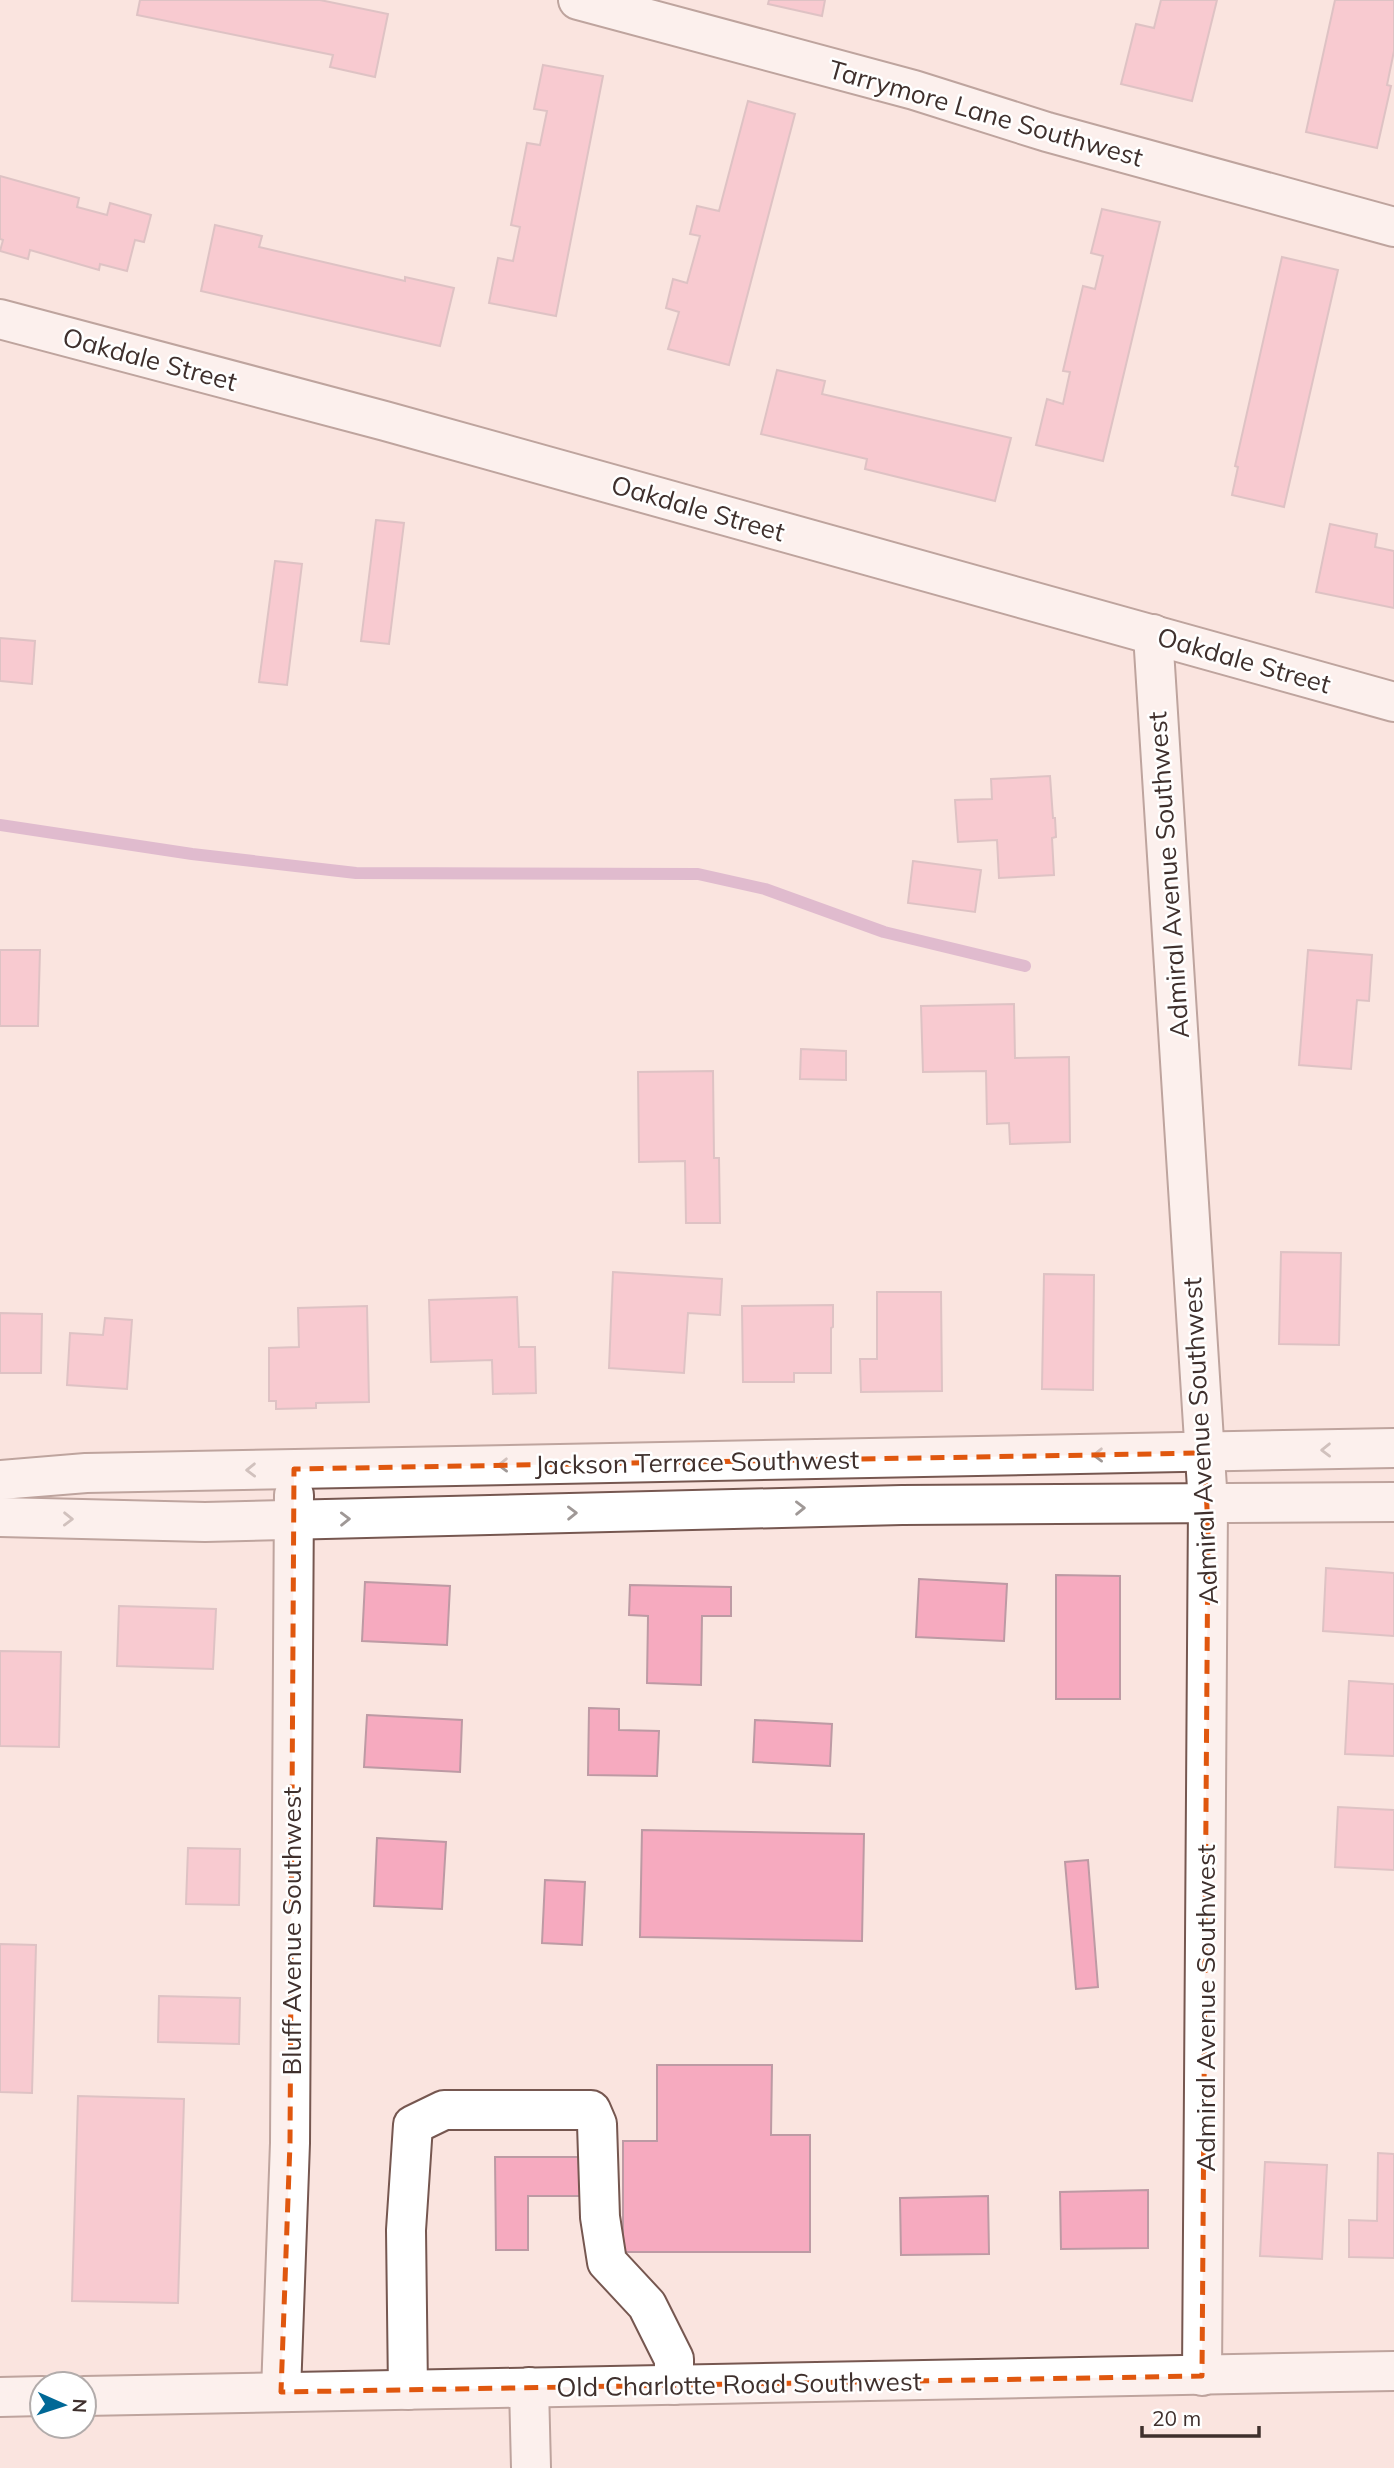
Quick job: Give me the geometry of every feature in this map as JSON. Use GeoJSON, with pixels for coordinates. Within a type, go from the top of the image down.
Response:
{"type":"FeatureCollection","features":[{"type":"Feature","properties":{"kind":"street","name":"Tarrymore Lane Southwest"},"geometry":{"type":"LineString","coordinates":[[578,0],[914,90],[1047,132],[1394,227]]}},
{"type":"Feature","properties":{"kind":"street","name":"Oakdale Street"},"geometry":{"type":"LineString","coordinates":[[0,319],[412,428],[1394,702]]}},
{"type":"Feature","properties":{"kind":"street","name":"Admiral Avenue Southwest"},"geometry":{"type":"LineString","coordinates":[[1153,634],[1208,1504],[1202,2376]]}},
{"type":"Feature","properties":{"kind":"street","name":"Jackson Terrace Southwest"},"geometry":{"type":"LineString","coordinates":[[0,1480],[86,1473],[1394,1448]]}},
{"type":"Feature","properties":{"kind":"street","name":"Bluff Avenue Southwest"},"geometry":{"type":"LineString","coordinates":[[281,2392],[290,2143],[294,1469]]}},
{"type":"Feature","properties":{"kind":"street","name":"Jackson Terrace Southwest"},"geometry":{"type":"LineString","coordinates":[[0,1517],[205,1522],[902,1505],[1394,1502]]}},
{"type":"Feature","properties":{"kind":"street"},"geometry":{"type":"LineString","coordinates":[[408,2390],[406,2230],[413,2125],[444,2110],[591,2110],[597,2124],[600,2217],[607,2262],[647,2305],[674,2359],[674,2385]]}},
{"type":"Feature","properties":{"kind":"street","name":"Old Charlotte Road Southwest"},"geometry":{"type":"LineString","coordinates":[[98,2396],[1394,2371]]}},
{"type":"Feature","properties":{"kind":"street"},"geometry":{"type":"LineString","coordinates":[[529,2387],[531,2468]]}},
{"type":"Feature","properties":{"kind":"street"},"geometry":{"type":"LineString","coordinates":[[0,2397],[28,2396]]}},
{"type":"Feature","properties":{"kind":"highlighted area"},"geometry":{"type":"Polygon","coordinates":[[[1204,1453],[1208,1527],[1202,2376],[281,2392],[290,2143],[294,1469],[1204,1453]]]}},
{"type":"Feature","properties":{"kind":"building"},"geometry":{"type":"Polygon","coordinates":[[[140,0],[320,0],[388,14],[375,77],[330,67],[333,55],[137,15],[140,0]]]}},
{"type":"Feature","properties":{"kind":"building"},"geometry":{"type":"Polygon","coordinates":[[[769,0],[825,0],[822,16],[768,4],[769,0]]]}},
{"type":"Feature","properties":{"kind":"building"},"geometry":{"type":"Polygon","coordinates":[[[1161,0],[1217,0],[1192,101],[1121,84],[1136,24],[1154,28],[1161,0]]]}},
{"type":"Feature","properties":{"kind":"building"},"geometry":{"type":"Polygon","coordinates":[[[1335,0],[1394,0],[1394,51],[1387,85],[1391,86],[1377,148],[1306,132],[1335,0]]]}},
{"type":"Feature","properties":{"kind":"building"},"geometry":{"type":"Polygon","coordinates":[[[543,65],[603,76],[556,316],[489,303],[498,258],[513,261],[520,227],[511,225],[527,143],[540,145],[547,111],[534,109],[543,65]]]}},
{"type":"Feature","properties":{"kind":"building"},"geometry":{"type":"Polygon","coordinates":[[[748,101],[795,114],[729,365],[668,349],[679,312],[666,308],[673,279],[687,283],[700,236],[690,234],[697,206],[719,211],[748,101]]]}},
{"type":"Feature","properties":{"kind":"building"},"geometry":{"type":"Polygon","coordinates":[[[0,176],[79,198],[77,207],[107,215],[110,203],[151,215],[144,242],[135,240],[127,271],[100,264],[99,270],[30,250],[28,259],[0,251],[3,240],[0,239],[0,176]]]}},
{"type":"Feature","properties":{"kind":"building"},"geometry":{"type":"Polygon","coordinates":[[[1102,209],[1160,222],[1103,461],[1036,445],[1047,399],[1063,404],[1070,372],[1063,371],[1083,286],[1095,289],[1103,256],[1091,253],[1102,209]]]}},
{"type":"Feature","properties":{"kind":"building"},"geometry":{"type":"Polygon","coordinates":[[[215,225],[262,236],[259,247],[405,281],[405,277],[454,288],[440,346],[201,291],[215,225]]]}},
{"type":"Feature","properties":{"kind":"building"},"geometry":{"type":"Polygon","coordinates":[[[1282,257],[1338,270],[1284,507],[1232,495],[1238,467],[1235,466],[1282,257]]]}},
{"type":"Feature","properties":{"kind":"building"},"geometry":{"type":"Polygon","coordinates":[[[777,370],[825,381],[822,394],[1011,438],[995,501],[865,469],[867,459],[761,434],[777,370]]]}},
{"type":"Feature","properties":{"kind":"building"},"geometry":{"type":"Polygon","coordinates":[[[376,520],[404,523],[389,644],[361,641],[376,520]]]}},
{"type":"Feature","properties":{"kind":"building"},"geometry":{"type":"Polygon","coordinates":[[[1330,524],[1377,534],[1375,547],[1394,551],[1394,608],[1316,592],[1330,524]]]}},
{"type":"Feature","properties":{"kind":"building"},"geometry":{"type":"Polygon","coordinates":[[[275,561],[302,564],[287,685],[259,682],[275,561]]]}},
{"type":"Feature","properties":{"kind":"building"},"geometry":{"type":"Polygon","coordinates":[[[0,638],[35,641],[32,684],[0,681],[0,638]]]}},
{"type":"Feature","properties":{"kind":"building"},"geometry":{"type":"Polygon","coordinates":[[[1050,776],[1056,837],[1052,838],[1054,875],[999,878],[997,840],[958,842],[955,800],[992,799],[991,779],[1050,776]]]}},
{"type":"Feature","properties":{"kind":"building"},"geometry":{"type":"Polygon","coordinates":[[[913,861],[981,870],[975,912],[908,903],[913,861]]]}},
{"type":"Feature","properties":{"kind":"building"},"geometry":{"type":"Polygon","coordinates":[[[0,950],[40,950],[38,1026],[0,1026],[0,950]]]}},
{"type":"Feature","properties":{"kind":"building"},"geometry":{"type":"Polygon","coordinates":[[[1308,950],[1372,955],[1369,1001],[1357,1000],[1351,1069],[1299,1065],[1308,950]]]}},
{"type":"Feature","properties":{"kind":"building"},"geometry":{"type":"Polygon","coordinates":[[[1014,1004],[1015,1058],[1069,1057],[1070,1142],[1010,1144],[1009,1123],[987,1124],[986,1071],[923,1072],[921,1006],[1014,1004]]]}},
{"type":"Feature","properties":{"kind":"building"},"geometry":{"type":"Polygon","coordinates":[[[801,1049],[846,1051],[846,1080],[800,1079],[801,1049]]]}},
{"type":"Feature","properties":{"kind":"building"},"geometry":{"type":"Polygon","coordinates":[[[713,1071],[714,1158],[719,1158],[720,1223],[686,1223],[685,1161],[639,1162],[638,1072],[713,1071]]]}},
{"type":"Feature","properties":{"kind":"building"},"geometry":{"type":"Polygon","coordinates":[[[1281,1252],[1341,1253],[1339,1345],[1279,1344],[1281,1252]]]}},
{"type":"Feature","properties":{"kind":"building"},"geometry":{"type":"Polygon","coordinates":[[[613,1272],[722,1279],[720,1315],[688,1313],[684,1373],[609,1368],[613,1272]]]}},
{"type":"Feature","properties":{"kind":"building"},"geometry":{"type":"Polygon","coordinates":[[[1044,1274],[1094,1275],[1093,1390],[1042,1389],[1044,1274]]]}},
{"type":"Feature","properties":{"kind":"building"},"geometry":{"type":"Polygon","coordinates":[[[877,1292],[941,1292],[942,1391],[861,1392],[860,1359],[877,1359],[877,1292]]]}},
{"type":"Feature","properties":{"kind":"building"},"geometry":{"type":"Polygon","coordinates":[[[517,1297],[519,1347],[535,1347],[536,1393],[493,1394],[492,1360],[431,1362],[429,1300],[517,1297]]]}},
{"type":"Feature","properties":{"kind":"building"},"geometry":{"type":"Polygon","coordinates":[[[833,1305],[831,1373],[794,1373],[794,1382],[743,1382],[742,1306],[833,1305]]]}},
{"type":"Feature","properties":{"kind":"building"},"geometry":{"type":"Polygon","coordinates":[[[367,1306],[369,1402],[316,1403],[316,1408],[276,1409],[276,1401],[269,1401],[269,1348],[299,1347],[298,1308],[367,1306]]]}},
{"type":"Feature","properties":{"kind":"building"},"geometry":{"type":"Polygon","coordinates":[[[0,1313],[42,1314],[41,1373],[0,1373],[0,1313]]]}},
{"type":"Feature","properties":{"kind":"building"},"geometry":{"type":"Polygon","coordinates":[[[105,1318],[132,1320],[127,1389],[67,1385],[70,1333],[103,1335],[105,1318]]]}},
{"type":"Feature","properties":{"kind":"building"},"geometry":{"type":"Polygon","coordinates":[[[1326,1568],[1394,1573],[1394,1636],[1323,1631],[1326,1568]]]}},
{"type":"Feature","properties":{"kind":"building"},"geometry":{"type":"Polygon","coordinates":[[[1056,1575],[1120,1576],[1120,1699],[1056,1699],[1056,1575]]]}},
{"type":"Feature","properties":{"kind":"building"},"geometry":{"type":"Polygon","coordinates":[[[919,1579],[1007,1584],[1004,1641],[916,1637],[919,1579]]]}},
{"type":"Feature","properties":{"kind":"building"},"geometry":{"type":"Polygon","coordinates":[[[365,1582],[450,1586],[447,1645],[362,1641],[365,1582]]]}},
{"type":"Feature","properties":{"kind":"building"},"geometry":{"type":"Polygon","coordinates":[[[630,1585],[731,1587],[731,1616],[702,1616],[701,1685],[647,1683],[648,1616],[629,1615],[630,1585]]]}},
{"type":"Feature","properties":{"kind":"building"},"geometry":{"type":"Polygon","coordinates":[[[119,1606],[216,1609],[213,1669],[117,1666],[119,1606]]]}},
{"type":"Feature","properties":{"kind":"building"},"geometry":{"type":"Polygon","coordinates":[[[0,1651],[61,1652],[59,1747],[0,1746],[0,1651]]]}},
{"type":"Feature","properties":{"kind":"building"},"geometry":{"type":"Polygon","coordinates":[[[1349,1681],[1394,1684],[1394,1756],[1345,1754],[1349,1681]]]}},
{"type":"Feature","properties":{"kind":"building"},"geometry":{"type":"Polygon","coordinates":[[[589,1708],[619,1709],[619,1730],[659,1731],[657,1776],[588,1775],[589,1708]]]}},
{"type":"Feature","properties":{"kind":"building"},"geometry":{"type":"Polygon","coordinates":[[[367,1715],[462,1720],[460,1772],[364,1767],[367,1715]]]}},
{"type":"Feature","properties":{"kind":"building"},"geometry":{"type":"Polygon","coordinates":[[[755,1720],[832,1724],[830,1766],[753,1762],[755,1720]]]}},
{"type":"Feature","properties":{"kind":"building"},"geometry":{"type":"Polygon","coordinates":[[[1338,1807],[1394,1810],[1394,1870],[1335,1867],[1338,1807]]]}},
{"type":"Feature","properties":{"kind":"building"},"geometry":{"type":"Polygon","coordinates":[[[642,1830],[864,1834],[862,1941],[640,1937],[642,1830]]]}},
{"type":"Feature","properties":{"kind":"building"},"geometry":{"type":"Polygon","coordinates":[[[377,1838],[446,1842],[442,1909],[374,1906],[377,1838]]]}},
{"type":"Feature","properties":{"kind":"building"},"geometry":{"type":"Polygon","coordinates":[[[188,1848],[240,1849],[239,1905],[186,1904],[188,1848]]]}},
{"type":"Feature","properties":{"kind":"building"},"geometry":{"type":"Polygon","coordinates":[[[1088,1860],[1098,1987],[1076,1989],[1065,1862],[1088,1860]]]}},
{"type":"Feature","properties":{"kind":"building"},"geometry":{"type":"Polygon","coordinates":[[[545,1880],[585,1882],[582,1945],[542,1943],[545,1880]]]}},
{"type":"Feature","properties":{"kind":"building"},"geometry":{"type":"Polygon","coordinates":[[[0,1944],[36,1945],[32,2093],[0,2092],[0,1944]]]}},
{"type":"Feature","properties":{"kind":"building"},"geometry":{"type":"Polygon","coordinates":[[[159,1996],[240,1998],[239,2044],[158,2042],[159,1996]]]}},
{"type":"Feature","properties":{"kind":"building"},"geometry":{"type":"Polygon","coordinates":[[[657,2065],[772,2065],[771,2135],[810,2135],[810,2252],[623,2252],[623,2141],[657,2141],[657,2065]]]}},
{"type":"Feature","properties":{"kind":"building"},"geometry":{"type":"Polygon","coordinates":[[[78,2096],[184,2099],[178,2303],[72,2301],[78,2096]]]}},
{"type":"Feature","properties":{"kind":"building"},"geometry":{"type":"Polygon","coordinates":[[[1378,2153],[1394,2154],[1394,2258],[1349,2257],[1349,2220],[1377,2221],[1378,2153]]]}},
{"type":"Feature","properties":{"kind":"building"},"geometry":{"type":"Polygon","coordinates":[[[495,2157],[580,2157],[581,2196],[528,2196],[528,2250],[496,2250],[495,2157]]]}},
{"type":"Feature","properties":{"kind":"building"},"geometry":{"type":"Polygon","coordinates":[[[1265,2162],[1327,2165],[1322,2259],[1260,2256],[1265,2162]]]}},
{"type":"Feature","properties":{"kind":"building"},"geometry":{"type":"Polygon","coordinates":[[[1148,2190],[1148,2248],[1061,2249],[1060,2192],[1148,2190]]]}},
{"type":"Feature","properties":{"kind":"building"},"geometry":{"type":"Polygon","coordinates":[[[988,2196],[989,2254],[901,2255],[900,2198],[988,2196]]]}},
{"type":"Feature","properties":{"kind":"waterway"},"geometry":{"type":"LineString","coordinates":[[0,825],[192,854],[356,873],[698,874],[765,889],[884,932],[1025,966]]}}]}
